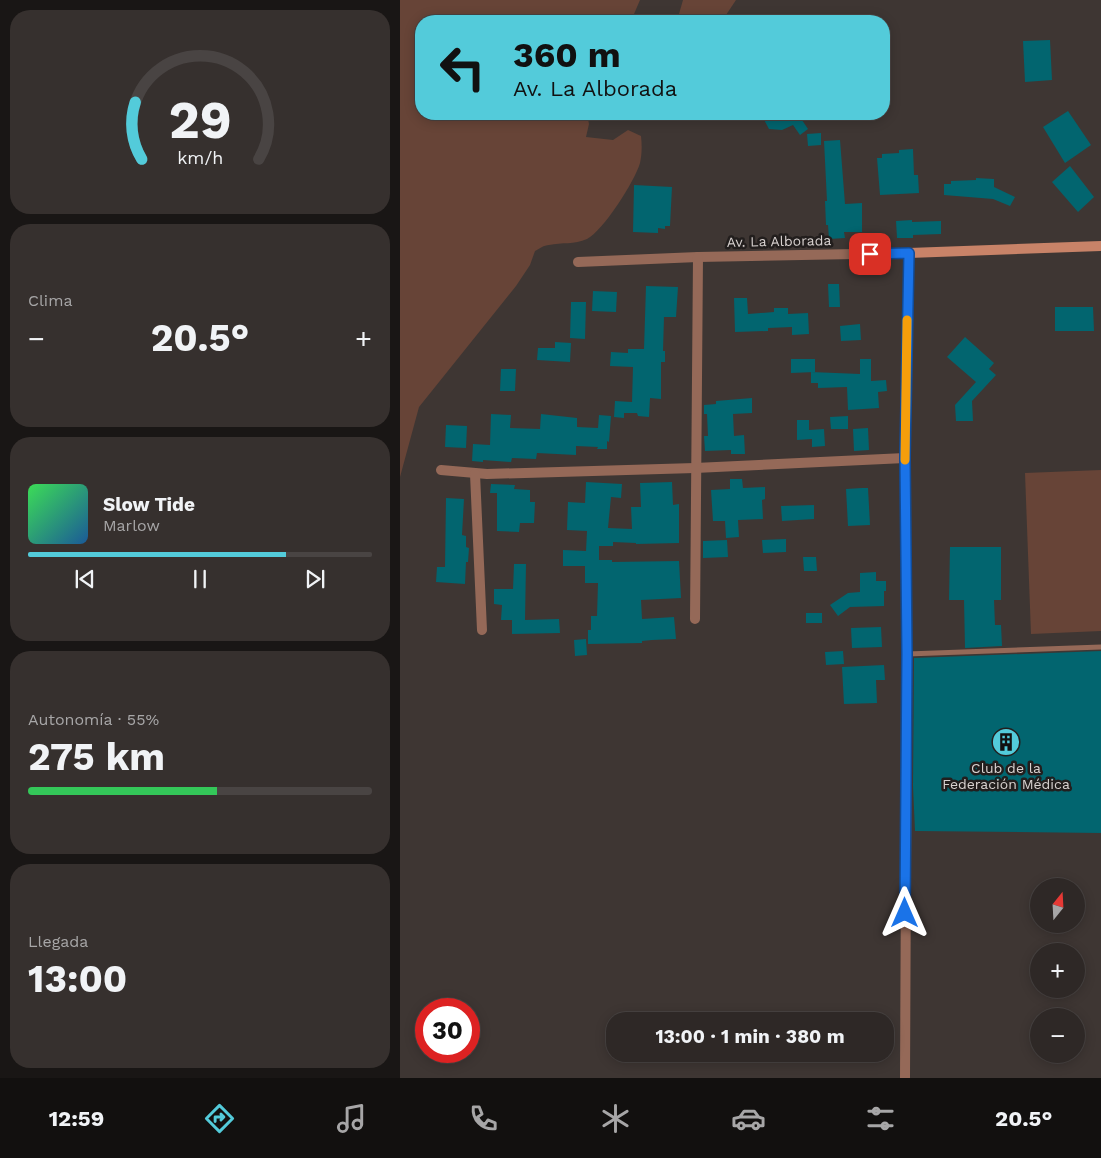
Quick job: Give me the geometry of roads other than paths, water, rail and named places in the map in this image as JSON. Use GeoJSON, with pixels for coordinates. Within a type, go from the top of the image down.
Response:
{"type":"FeatureCollection","features":[{"type":"Feature","properties":{"kind":"main road","name":"Av. La Alborada"},"geometry":{"type":"LineString","coordinates":[[909,253],[1101,246]]}},
{"type":"Feature","properties":{"kind":"main road"},"geometry":{"type":"LineString","coordinates":[[907,654],[905,458],[909,253]]}},
{"type":"Feature","properties":{"kind":"street","name":"Av. La Alborada"},"geometry":{"type":"LineString","coordinates":[[578,262],[698,257],[909,253]]}},
{"type":"Feature","properties":{"kind":"street"},"geometry":{"type":"LineString","coordinates":[[695,619],[698,257]]}},
{"type":"Feature","properties":{"kind":"street"},"geometry":{"type":"LineString","coordinates":[[442,470],[475,474],[695,468],[905,458]]}},
{"type":"Feature","properties":{"kind":"street"},"geometry":{"type":"LineString","coordinates":[[475,474],[482,630]]}},
{"type":"Feature","properties":{"kind":"street"},"geometry":{"type":"LineString","coordinates":[[906,1078],[907,654]]}},
{"type":"Feature","properties":{"kind":"lane"},"geometry":{"type":"LineString","coordinates":[[907,654],[1101,647]]}},
{"type":"Feature","properties":{"kind":"place","name":"Club de la Federación Médica"},"geometry":{"type":"Point","coordinates":[1006,742]}}]}
